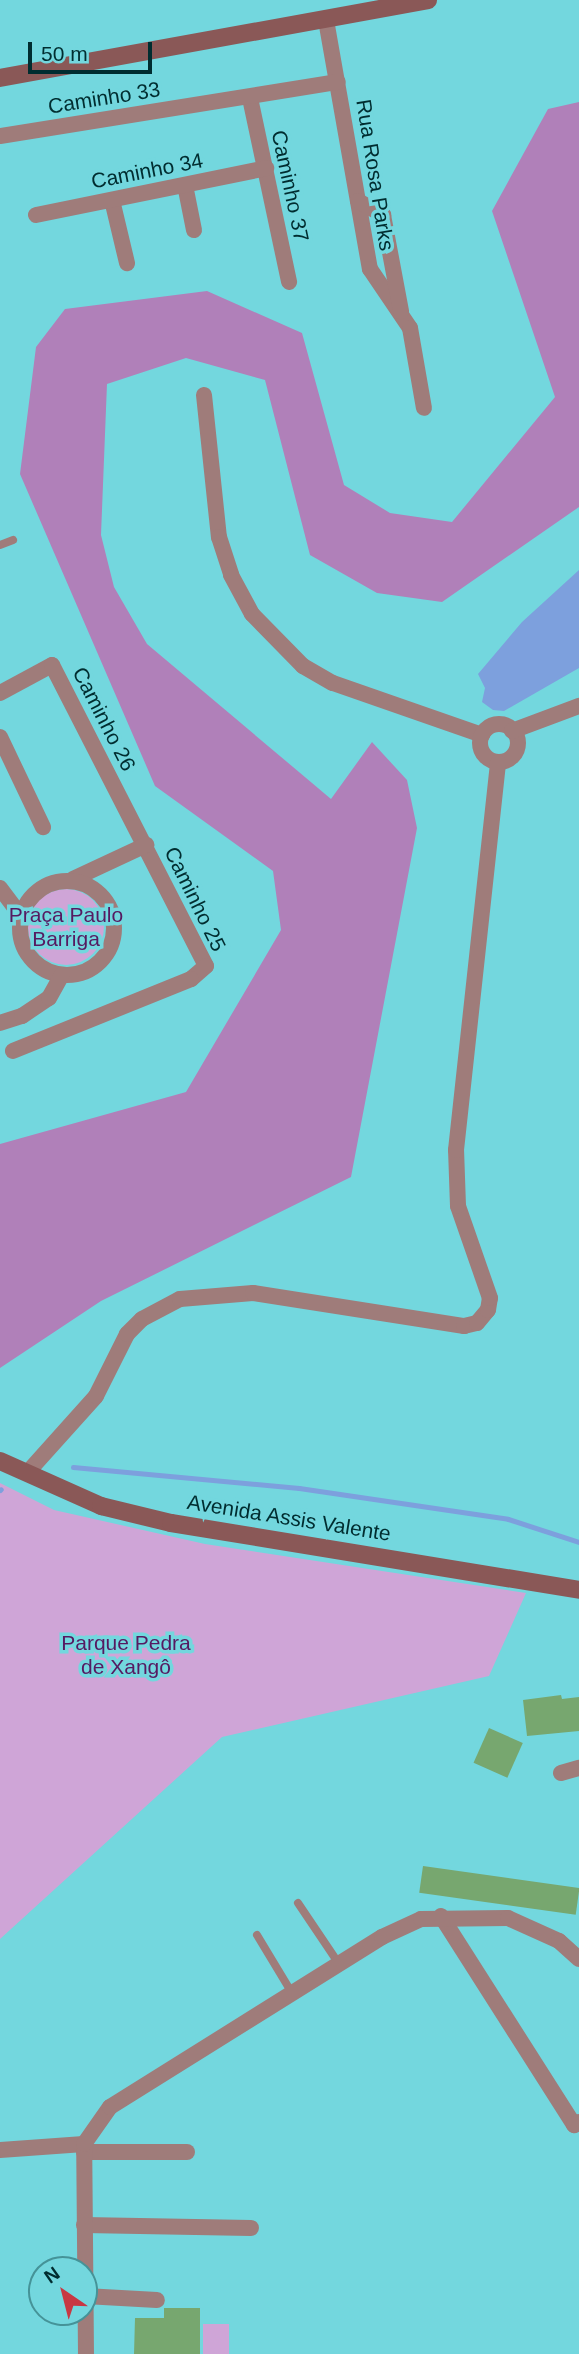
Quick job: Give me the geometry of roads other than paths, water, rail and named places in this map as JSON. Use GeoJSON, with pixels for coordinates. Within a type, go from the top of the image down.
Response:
{"type":"FeatureCollection","features":[{"type":"Feature","properties":{"kind":"main road"},"geometry":{"type":"LineString","coordinates":[[0,78],[428,0]]}},
{"type":"Feature","properties":{"kind":"main road","name":"Avenida Assis Valente"},"geometry":{"type":"LineString","coordinates":[[0,1461],[101,1506],[171,1523],[579,1590]]}},
{"type":"Feature","properties":{"kind":"street","name":"Rua Rosa Parks"},"geometry":{"type":"LineString","coordinates":[[326,20],[373,278],[401,312],[410,328],[424,408]]}},
{"type":"Feature","properties":{"kind":"street","name":"Caminho 33"},"geometry":{"type":"LineString","coordinates":[[0,136],[250,99],[338,82]]}},
{"type":"Feature","properties":{"kind":"street","name":"Caminho 37"},"geometry":{"type":"LineString","coordinates":[[250,99],[289,282]]}},
{"type":"Feature","properties":{"kind":"street","name":"Caminho 34"},"geometry":{"type":"LineString","coordinates":[[36,215],[266,168]]}},
{"type":"Feature","properties":{"kind":"street"},"geometry":{"type":"LineString","coordinates":[[185,186],[194,230]]}},
{"type":"Feature","properties":{"kind":"street"},"geometry":{"type":"LineString","coordinates":[[112,200],[127,263]]}},
{"type":"Feature","properties":{"kind":"street"},"geometry":{"type":"LineString","coordinates":[[358,201],[383,215],[401,312]]}},
{"type":"Feature","properties":{"kind":"street"},"geometry":{"type":"LineString","coordinates":[[204,395],[219,537],[232,576],[252,614],[303,666],[333,683],[482,735]]}},
{"type":"Feature","properties":{"kind":"street","name":"Caminho 26"},"geometry":{"type":"LineString","coordinates":[[0,693],[52,665],[146,845]]}},
{"type":"Feature","properties":{"kind":"street"},"geometry":{"type":"LineString","coordinates":[[482,735],[496,725],[512,731],[579,706]]}},
{"type":"Feature","properties":{"kind":"street"},"geometry":{"type":"LineString","coordinates":[[498,762],[514,754],[517,742],[512,731]]}},
{"type":"Feature","properties":{"kind":"street"},"geometry":{"type":"LineString","coordinates":[[482,735],[482,753],[498,762]]}},
{"type":"Feature","properties":{"kind":"street"},"geometry":{"type":"LineString","coordinates":[[0,737],[43,827]]}},
{"type":"Feature","properties":{"kind":"street"},"geometry":{"type":"LineString","coordinates":[[27,1473],[96,1396],[127,1334],[142,1319],[180,1299],[276,1295],[464,1326],[477,1323],[488,1310],[490,1298],[458,1206],[456,1150],[498,762]]}},
{"type":"Feature","properties":{"kind":"street","name":"Caminho 25"},"geometry":{"type":"LineString","coordinates":[[13,1051],[205,970],[200,950],[146,845],[73,879]]}},
{"type":"Feature","properties":{"kind":"street"},"geometry":{"type":"LineString","coordinates":[[0,888],[21,916],[23,948],[40,966],[62,975],[90,968],[104,956],[112,938],[113,919],[106,901],[92,888],[73,879],[35,892],[21,916]]}},
{"type":"Feature","properties":{"kind":"street"},"geometry":{"type":"LineString","coordinates":[[0,1023],[22,1016],[48,998],[62,975]]}},
{"type":"Feature","properties":{"kind":"street"},"geometry":{"type":"LineString","coordinates":[[561,1773],[579,1768]]}},
{"type":"Feature","properties":{"kind":"street"},"geometry":{"type":"LineString","coordinates":[[441,1916],[577,2126]]}},
{"type":"Feature","properties":{"kind":"street"},"geometry":{"type":"LineString","coordinates":[[84,2256],[84,2148],[110,2107],[400,1926],[441,1916],[508,1918],[559,1941],[579,1959]]}},
{"type":"Feature","properties":{"kind":"street"},"geometry":{"type":"LineString","coordinates":[[0,2150],[84,2148],[187,2152]]}},
{"type":"Feature","properties":{"kind":"street"},"geometry":{"type":"LineString","coordinates":[[84,2225],[251,2228]]}},
{"type":"Feature","properties":{"kind":"street"},"geometry":{"type":"LineString","coordinates":[[98,2297],[157,2300]]}},
{"type":"Feature","properties":{"kind":"street"},"geometry":{"type":"LineString","coordinates":[[86,2326],[86,2354]]}},
{"type":"Feature","properties":{"kind":"lane"},"geometry":{"type":"LineString","coordinates":[[0,545],[13,540]]}},
{"type":"Feature","properties":{"kind":"lane"},"geometry":{"type":"LineString","coordinates":[[298,1903],[338,1964]]}},
{"type":"Feature","properties":{"kind":"lane"},"geometry":{"type":"LineString","coordinates":[[257,1935],[292,1993]]}},
{"type":"Feature","properties":{"kind":"water"},"geometry":{"type":"Polygon","coordinates":[[[579,570],[579,668],[504,711],[493,710],[482,702],[485,688],[478,674],[522,622],[579,570]]]}},
{"type":"Feature","properties":{"kind":"waterway"},"geometry":{"type":"LineString","coordinates":[[73,1467],[299,1488],[508,1519],[579,1542]]}},
{"type":"Feature","properties":{"kind":"park label","name":"Praça Paulo Barriga"},"geometry":{"type":"Point","coordinates":[66,927]}},
{"type":"Feature","properties":{"kind":"park label","name":"Parque Pedra de Xangô"},"geometry":{"type":"Point","coordinates":[126,1655]}}]}
